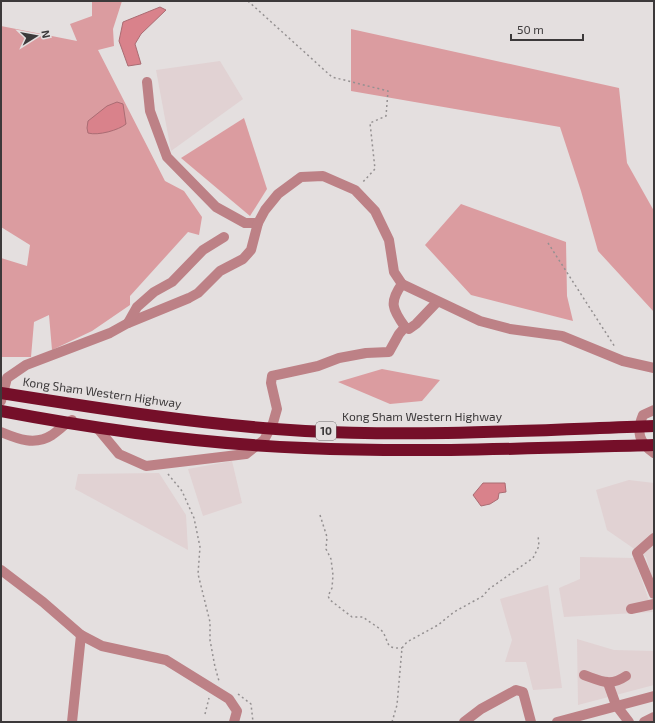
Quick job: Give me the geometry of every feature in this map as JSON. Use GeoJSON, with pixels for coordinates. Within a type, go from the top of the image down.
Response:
{"type":"FeatureCollection","features":[{"type":"Feature","properties":{"kind":"highway","name":"Kong Sham Western Highway"},"geometry":{"type":"LineString","coordinates":[[1,393],[136,414],[303,430],[361,433],[654,426]]}},
{"type":"Feature","properties":{"kind":"highway","name":"10"},"geometry":{"type":"LineString","coordinates":[[1,411],[124,432],[213,442],[303,448],[470,450],[654,445]]}},
{"type":"Feature","properties":{"kind":"street"},"geometry":{"type":"LineString","coordinates":[[147,82],[150,112],[167,157],[216,207],[245,223],[258,223]]}},
{"type":"Feature","properties":{"kind":"street"},"geometry":{"type":"LineString","coordinates":[[1,401],[7,378],[26,366],[110,333],[128,323],[198,293],[220,271],[243,259],[251,250],[258,223],[265,210],[278,194],[301,177],[323,176],[355,190],[375,211],[389,240],[394,272],[402,284],[437,302],[480,321],[510,329],[562,336],[623,361],[654,368]]}},
{"type":"Feature","properties":{"kind":"street"},"geometry":{"type":"LineString","coordinates":[[128,323],[137,307],[154,292],[172,282],[203,250],[224,237]]}},
{"type":"Feature","properties":{"kind":"street"},"geometry":{"type":"LineString","coordinates":[[402,284],[394,296],[393,305],[397,316],[405,327]]}},
{"type":"Feature","properties":{"kind":"street"},"geometry":{"type":"LineString","coordinates":[[405,327],[409,328],[416,324],[437,302]]}},
{"type":"Feature","properties":{"kind":"street"},"geometry":{"type":"LineString","coordinates":[[1,432],[22,440],[38,441],[51,436],[71,420],[81,419],[99,430],[119,454],[146,466],[246,454],[264,440],[273,423],[277,410],[271,383],[272,376],[318,366],[339,358],[366,353],[389,352],[405,327]]}},
{"type":"Feature","properties":{"kind":"street"},"geometry":{"type":"LineString","coordinates":[[654,410],[643,416],[638,428],[644,446],[654,453]]}},
{"type":"Feature","properties":{"kind":"street"},"geometry":{"type":"LineString","coordinates":[[654,538],[637,553],[654,594]]}},
{"type":"Feature","properties":{"kind":"street"},"geometry":{"type":"LineString","coordinates":[[1,570],[43,602],[81,635],[102,646],[166,660],[229,699],[237,710],[234,722]]}},
{"type":"Feature","properties":{"kind":"street"},"geometry":{"type":"LineString","coordinates":[[631,609],[654,604]]}},
{"type":"Feature","properties":{"kind":"street"},"geometry":{"type":"LineString","coordinates":[[72,722],[81,635]]}},
{"type":"Feature","properties":{"kind":"street"},"geometry":{"type":"LineString","coordinates":[[584,675],[608,683],[617,682],[626,676]]}},
{"type":"Feature","properties":{"kind":"street"},"geometry":{"type":"LineString","coordinates":[[608,683],[616,705],[629,722]]}},
{"type":"Feature","properties":{"kind":"street"},"geometry":{"type":"LineString","coordinates":[[464,722],[481,709],[516,690],[523,692],[531,722]]}},
{"type":"Feature","properties":{"kind":"street"},"geometry":{"type":"LineString","coordinates":[[557,722],[654,696]]}},
{"type":"Feature","properties":{"kind":"street"},"geometry":{"type":"LineString","coordinates":[[644,722],[654,717]]}},
{"type":"Feature","properties":{"kind":"path"},"geometry":{"type":"LineString","coordinates":[[248,1],[332,77],[388,91],[386,116],[370,123],[375,169],[355,190]]}},
{"type":"Feature","properties":{"kind":"path"},"geometry":{"type":"LineString","coordinates":[[548,243],[623,361]]}},
{"type":"Feature","properties":{"kind":"path"},"geometry":{"type":"LineString","coordinates":[[162,463],[169,475],[182,491],[194,518],[200,547],[198,574],[210,622],[210,640],[215,667],[219,681],[223,684]]}},
{"type":"Feature","properties":{"kind":"path"},"geometry":{"type":"LineString","coordinates":[[320,515],[327,537],[326,549],[331,559],[333,575],[332,588],[328,596],[330,600],[352,617],[364,617],[382,632],[389,646],[394,648],[402,648]]}},
{"type":"Feature","properties":{"kind":"path"},"geometry":{"type":"LineString","coordinates":[[392,722],[397,705],[402,648],[407,642],[438,625],[454,612],[483,596],[489,589],[533,558],[539,546],[538,535]]}},
{"type":"Feature","properties":{"kind":"path"},"geometry":{"type":"LineString","coordinates":[[234,692],[251,704],[253,722]]}},
{"type":"Feature","properties":{"kind":"shaded area"},"geometry":{"type":"Polygon","coordinates":[[[92,1],[122,1],[113,29],[114,46],[98,50],[165,181],[184,191],[202,217],[199,235],[188,232],[130,296],[130,305],[92,331],[52,350],[49,315],[34,322],[31,357],[1,357],[1,258],[27,266],[30,245],[1,227],[1,26],[77,41],[70,24],[92,16],[92,1]]]}},
{"type":"Feature","properties":{"kind":"shaded area"},"geometry":{"type":"Polygon","coordinates":[[[160,7],[166,10],[141,34],[135,44],[141,64],[128,66],[119,41],[123,22],[160,7]]]}},
{"type":"Feature","properties":{"kind":"shaded area"},"geometry":{"type":"Polygon","coordinates":[[[351,29],[619,88],[627,163],[654,211],[654,312],[598,251],[581,191],[560,127],[351,91],[351,29]]]}},
{"type":"Feature","properties":{"kind":"shaded area"},"geometry":{"type":"Polygon","coordinates":[[[220,61],[243,99],[171,151],[156,70],[220,61]]]}},
{"type":"Feature","properties":{"kind":"shaded area"},"geometry":{"type":"Polygon","coordinates":[[[117,102],[123,104],[126,124],[108,132],[97,134],[88,133],[88,121],[107,106],[117,102]]]}},
{"type":"Feature","properties":{"kind":"shaded area"},"geometry":{"type":"Polygon","coordinates":[[[244,118],[267,189],[250,216],[181,158],[244,118]]]}},
{"type":"Feature","properties":{"kind":"shaded area"},"geometry":{"type":"Polygon","coordinates":[[[461,204],[566,242],[567,296],[573,321],[471,295],[425,245],[461,204]]]}},
{"type":"Feature","properties":{"kind":"shaded area"},"geometry":{"type":"Polygon","coordinates":[[[382,369],[440,380],[422,401],[390,404],[338,382],[382,369]]]}},
{"type":"Feature","properties":{"kind":"shaded area"},"geometry":{"type":"Polygon","coordinates":[[[232,461],[242,503],[203,516],[188,469],[232,461]]]}},
{"type":"Feature","properties":{"kind":"shaded area"},"geometry":{"type":"Polygon","coordinates":[[[159,473],[186,515],[188,550],[75,489],[78,474],[159,473]]]}},
{"type":"Feature","properties":{"kind":"shaded area"},"geometry":{"type":"Polygon","coordinates":[[[629,480],[654,483],[654,585],[646,557],[607,530],[596,490],[629,480]]]}},
{"type":"Feature","properties":{"kind":"shaded area"},"geometry":{"type":"Polygon","coordinates":[[[483,483],[505,483],[506,492],[499,493],[498,499],[490,504],[481,506],[473,495],[483,483]]]}},
{"type":"Feature","properties":{"kind":"shaded area"},"geometry":{"type":"Polygon","coordinates":[[[580,557],[634,558],[653,612],[564,617],[559,588],[580,579],[580,557]]]}},
{"type":"Feature","properties":{"kind":"shaded area"},"geometry":{"type":"Polygon","coordinates":[[[548,585],[562,688],[533,690],[526,662],[505,662],[512,640],[500,599],[548,585]]]}},
{"type":"Feature","properties":{"kind":"shaded area"},"geometry":{"type":"Polygon","coordinates":[[[577,639],[614,650],[654,651],[654,685],[578,705],[577,639]]]}}]}
